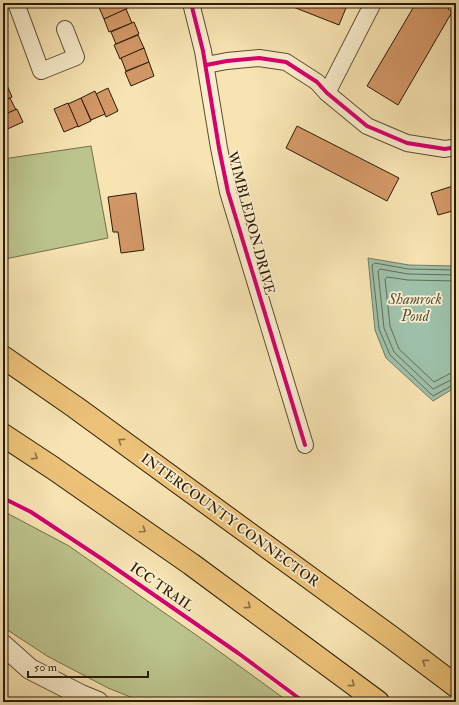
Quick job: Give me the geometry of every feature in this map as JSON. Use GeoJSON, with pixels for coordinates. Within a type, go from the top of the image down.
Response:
{"type":"FeatureCollection","features":[{"type":"Feature","properties":{"kind":"highway","name":"INTERCOUNTY CONNECTOR"},"geometry":{"type":"LineString","coordinates":[[3,357],[75,407],[456,686]]}},
{"type":"Feature","properties":{"kind":"highway"},"geometry":{"type":"LineString","coordinates":[[7,439],[53,468],[191,564],[378,702]]}},
{"type":"Feature","properties":{"kind":"street"},"geometry":{"type":"LineString","coordinates":[[16,3],[42,71],[76,57],[65,29]]}},
{"type":"Feature","properties":{"kind":"street","name":"WIMBLEDON DRIVE"},"geometry":{"type":"LineString","coordinates":[[191,3],[206,66],[219,148],[228,192],[304,445]]}},
{"type":"Feature","properties":{"kind":"street"},"geometry":{"type":"LineString","coordinates":[[327,93],[373,3]]}},
{"type":"Feature","properties":{"kind":"street"},"geometry":{"type":"LineString","coordinates":[[206,66],[227,61],[259,58],[286,62],[317,82],[327,93],[367,126],[407,143],[445,149],[456,147]]}},
{"type":"Feature","properties":{"kind":"street"},"geometry":{"type":"LineString","coordinates":[[3,645],[30,669],[98,702]]}},
{"type":"Feature","properties":{"kind":"shaded area"},"geometry":{"type":"Polygon","coordinates":[[[91,146],[108,238],[5,259],[3,258],[3,159],[91,146]]]}},
{"type":"Feature","properties":{"kind":"shaded area"},"geometry":{"type":"Polygon","coordinates":[[[3,511],[69,546],[289,702],[143,702],[108,688],[47,656],[3,627],[3,511]]]}},
{"type":"Feature","properties":{"kind":"water","name":"Shamrock Pond"},"geometry":{"type":"Polygon","coordinates":[[[368,258],[409,265],[456,266],[456,387],[433,401],[386,358],[375,330],[368,258]]]}},
{"type":"Feature","properties":{"kind":"building"},"geometry":{"type":"Polygon","coordinates":[[[103,3],[125,3],[127,9],[104,19],[98,5],[103,3]]]}},
{"type":"Feature","properties":{"kind":"building"},"geometry":{"type":"Polygon","coordinates":[[[283,3],[348,3],[339,25],[283,3]]]}},
{"type":"Feature","properties":{"kind":"building"},"geometry":{"type":"Polygon","coordinates":[[[416,3],[452,3],[448,9],[452,12],[398,105],[367,86],[416,3]]]}},
{"type":"Feature","properties":{"kind":"building"},"geometry":{"type":"Polygon","coordinates":[[[126,9],[132,23],[109,32],[104,19],[126,9]]]}},
{"type":"Feature","properties":{"kind":"building"},"geometry":{"type":"Polygon","coordinates":[[[134,22],[139,34],[116,44],[111,32],[134,22]]]}},
{"type":"Feature","properties":{"kind":"building"},"geometry":{"type":"Polygon","coordinates":[[[138,35],[144,48],[120,59],[114,45],[138,35]]]}},
{"type":"Feature","properties":{"kind":"building"},"geometry":{"type":"Polygon","coordinates":[[[144,48],[149,62],[126,71],[121,58],[144,48]]]}},
{"type":"Feature","properties":{"kind":"building"},"geometry":{"type":"Polygon","coordinates":[[[149,62],[154,76],[131,86],[125,72],[149,62]]]}},
{"type":"Feature","properties":{"kind":"building"},"geometry":{"type":"Polygon","coordinates":[[[6,83],[12,97],[3,101],[3,85],[6,83]]]}},
{"type":"Feature","properties":{"kind":"building"},"geometry":{"type":"Polygon","coordinates":[[[108,88],[118,111],[106,117],[96,94],[108,88]]]}},
{"type":"Feature","properties":{"kind":"building"},"geometry":{"type":"Polygon","coordinates":[[[95,91],[105,114],[91,120],[81,98],[95,91]]]}},
{"type":"Feature","properties":{"kind":"building"},"geometry":{"type":"Polygon","coordinates":[[[10,98],[16,110],[3,115],[3,101],[10,98]]]}},
{"type":"Feature","properties":{"kind":"building"},"geometry":{"type":"Polygon","coordinates":[[[81,98],[91,121],[78,127],[68,104],[81,98]]]}},
{"type":"Feature","properties":{"kind":"building"},"geometry":{"type":"Polygon","coordinates":[[[68,103],[78,126],[64,132],[54,109],[68,103]]]}},
{"type":"Feature","properties":{"kind":"building"},"geometry":{"type":"Polygon","coordinates":[[[17,109],[23,122],[3,131],[3,115],[17,109]]]}},
{"type":"Feature","properties":{"kind":"building"},"geometry":{"type":"Polygon","coordinates":[[[297,126],[399,178],[387,201],[286,148],[297,126]]]}},
{"type":"Feature","properties":{"kind":"building"},"geometry":{"type":"Polygon","coordinates":[[[456,185],[456,210],[438,215],[431,193],[456,185]]]}},
{"type":"Feature","properties":{"kind":"building"},"geometry":{"type":"Polygon","coordinates":[[[136,193],[144,250],[121,253],[118,232],[113,232],[108,197],[136,193]]]}},
{"type":"Feature","properties":{"kind":"cycle path"},"geometry":{"type":"LineString","coordinates":[[191,3],[203,51],[228,192],[305,445]]}},
{"type":"Feature","properties":{"kind":"cycle path"},"geometry":{"type":"LineString","coordinates":[[206,65],[227,61],[259,58],[286,62],[317,82],[327,93],[367,126],[407,143],[445,149],[456,147]]}},
{"type":"Feature","properties":{"kind":"cycle path","name":"ICC TRAIL"},"geometry":{"type":"LineString","coordinates":[[3,498],[31,512],[105,561],[238,653],[304,702]]}}]}
